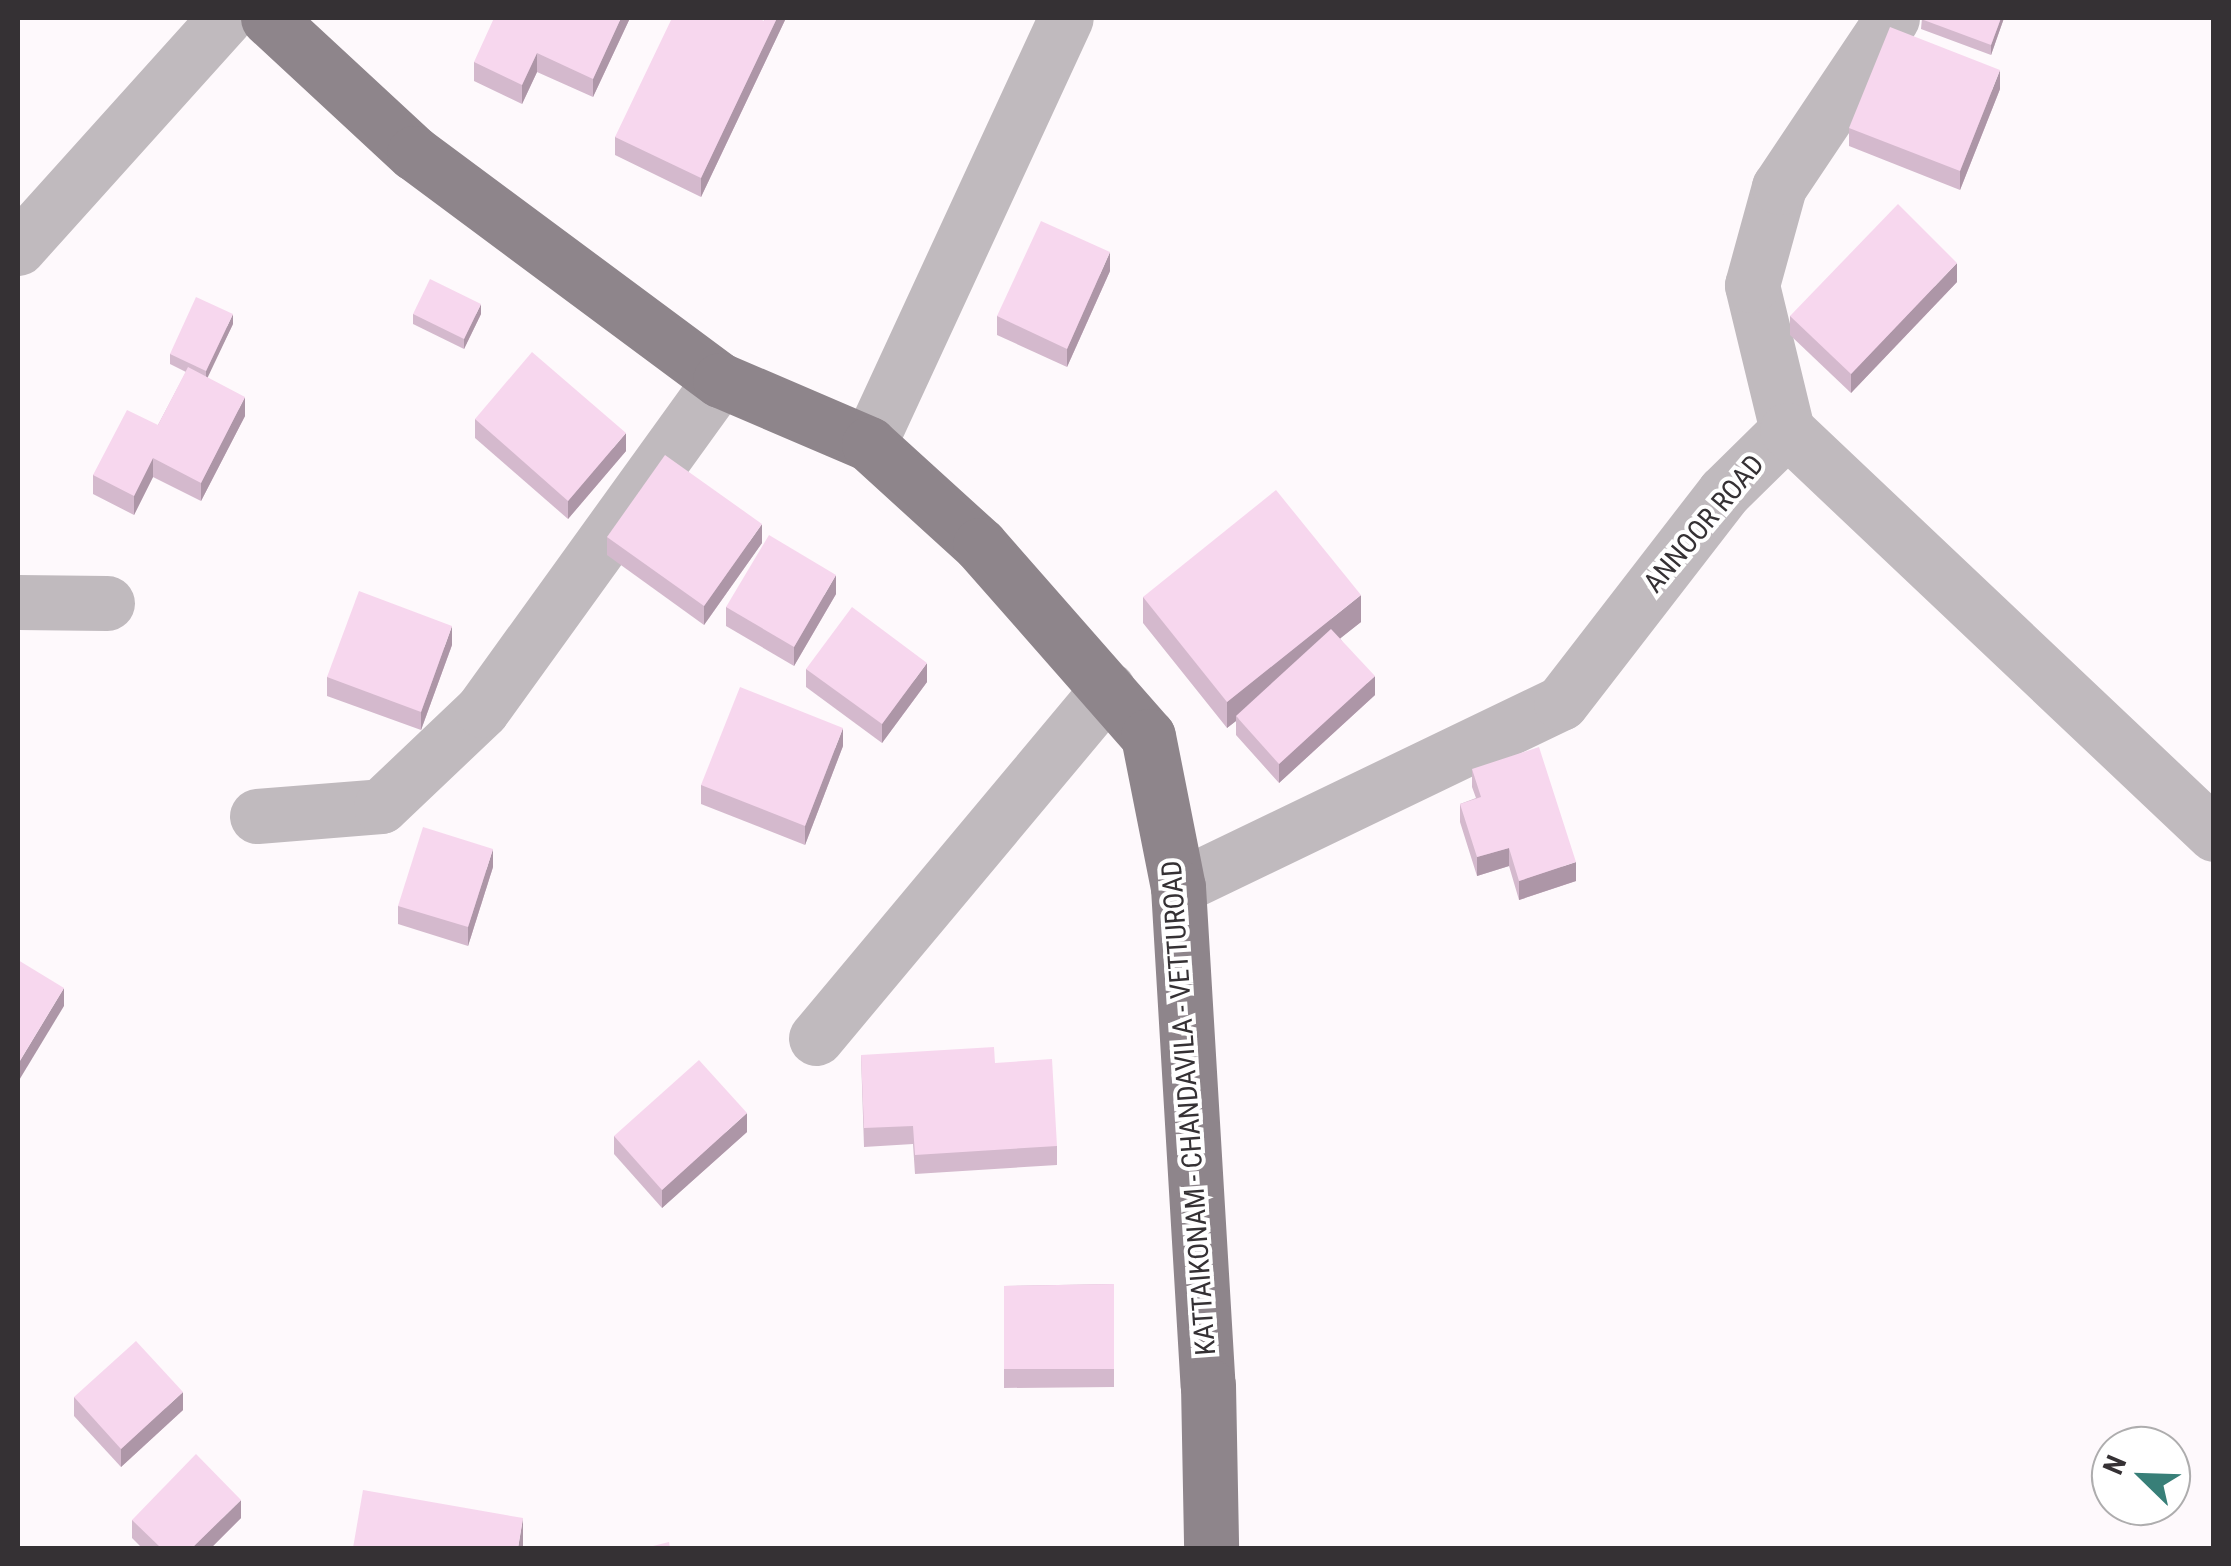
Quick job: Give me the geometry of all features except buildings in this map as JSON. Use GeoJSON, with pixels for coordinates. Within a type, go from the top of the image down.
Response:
{"type":"FeatureCollection","features":[{"type":"Feature","properties":{"kind":"main road","name":"KATTAIKONAM - CHANDAVILA - VETTUROAD"},"geometry":{"type":"LineString","coordinates":[[268,18],[414,153],[720,380],[869,444],[980,545],[1148,736],[1178,887],[1208,1386],[1211,1548]]}},
{"type":"Feature","properties":{"kind":"street"},"geometry":{"type":"LineString","coordinates":[[18,248],[225,18]]}},
{"type":"Feature","properties":{"kind":"street"},"geometry":{"type":"LineString","coordinates":[[869,444],[1066,18]]}},
{"type":"Feature","properties":{"kind":"street"},"geometry":{"type":"LineString","coordinates":[[1787,430],[1752,285],[1779,188],[1892,18]]}},
{"type":"Feature","properties":{"kind":"street"},"geometry":{"type":"LineString","coordinates":[[257,816],[381,806],[482,710],[720,380]]}},
{"type":"Feature","properties":{"kind":"street","name":"ANNOOR ROAD"},"geometry":{"type":"LineString","coordinates":[[1178,887],[1562,704],[1724,492],[1787,430],[2214,834]]}},
{"type":"Feature","properties":{"kind":"street"},"geometry":{"type":"LineString","coordinates":[[18,602],[107,603]]}},
{"type":"Feature","properties":{"kind":"street"},"geometry":{"type":"LineString","coordinates":[[816,1038],[1108,689]]}}]}
